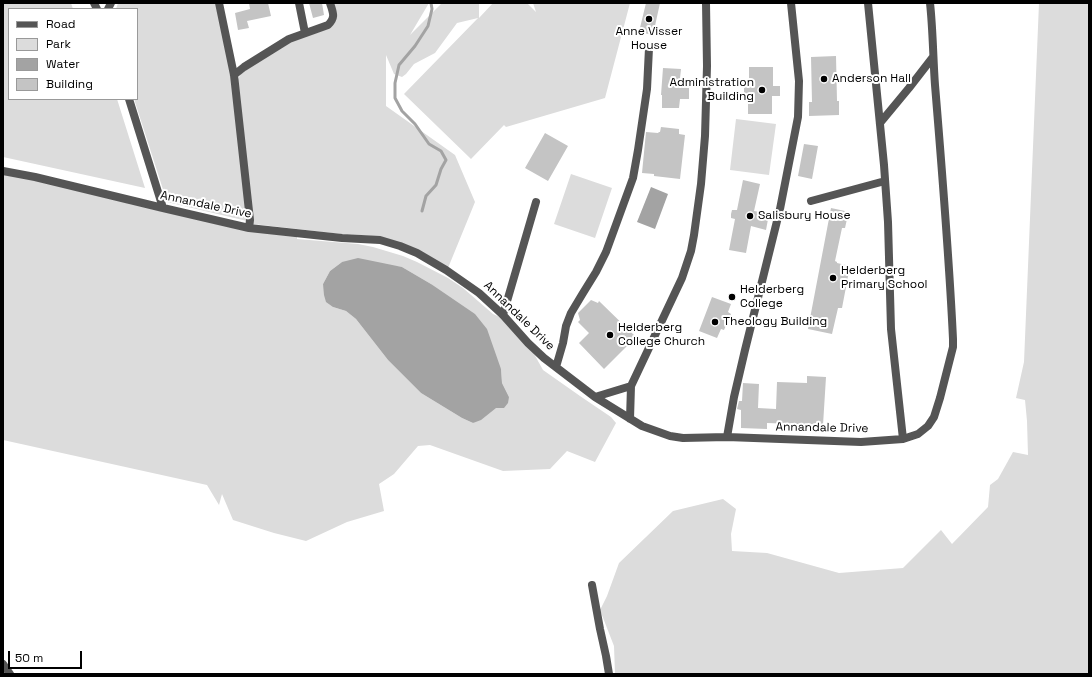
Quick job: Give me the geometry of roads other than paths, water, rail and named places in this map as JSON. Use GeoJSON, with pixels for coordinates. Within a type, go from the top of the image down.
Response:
{"type":"FeatureCollection","features":[{"type":"Feature","properties":{"kind":"street"},"geometry":{"type":"LineString","coordinates":[[219,3],[234,75],[250,220],[249,228]]}},
{"type":"Feature","properties":{"kind":"street"},"geometry":{"type":"LineString","coordinates":[[299,3],[305,33]]}},
{"type":"Feature","properties":{"kind":"street"},"geometry":{"type":"LineString","coordinates":[[234,75],[244,67],[289,39],[328,25],[332,21],[333,17],[330,3]]}},
{"type":"Feature","properties":{"kind":"street"},"geometry":{"type":"LineString","coordinates":[[630,419],[631,386],[682,278],[691,251],[699,202],[705,136],[707,66],[706,3]]}},
{"type":"Feature","properties":{"kind":"street"},"geometry":{"type":"LineString","coordinates":[[727,437],[734,397],[780,209],[798,117],[799,81],[791,3]]}},
{"type":"Feature","properties":{"kind":"street"},"geometry":{"type":"LineString","coordinates":[[868,3],[888,222],[891,329],[903,439]]}},
{"type":"Feature","properties":{"kind":"street"},"geometry":{"type":"LineString","coordinates":[[880,123],[932,57],[932,20],[930,3]]}},
{"type":"Feature","properties":{"kind":"street"},"geometry":{"type":"LineString","coordinates":[[556,367],[566,326],[571,313],[596,272],[606,252],[633,178],[647,89],[649,48]]}},
{"type":"Feature","properties":{"kind":"street","name":"Annandale Drive"},"geometry":{"type":"LineString","coordinates":[[3,171],[35,177],[249,228],[342,238],[380,240],[400,246],[417,253],[446,270],[479,293],[503,315],[528,343],[595,397],[642,426],[670,436],[683,438],[727,437],[861,442],[903,439],[918,434],[928,426],[934,417],[953,347],[949,264],[932,57]]}},
{"type":"Feature","properties":{"kind":"street"},"geometry":{"type":"LineString","coordinates":[[129,100],[163,208]]}},
{"type":"Feature","properties":{"kind":"street"},"geometry":{"type":"LineString","coordinates":[[812,201],[885,181]]}},
{"type":"Feature","properties":{"kind":"street"},"geometry":{"type":"LineString","coordinates":[[503,315],[536,202]]}},
{"type":"Feature","properties":{"kind":"street"},"geometry":{"type":"LineString","coordinates":[[595,397],[631,386]]}},
{"type":"Feature","properties":{"kind":"street"},"geometry":{"type":"LineString","coordinates":[[592,585],[609,674]]}},
{"type":"Feature","properties":{"kind":"street"},"geometry":{"type":"LineString","coordinates":[[3,664],[10,674]]}},
{"type":"Feature","properties":{"kind":"water"},"geometry":{"type":"Polygon","coordinates":[[[651,187],[668,194],[655,229],[637,222],[651,187]]]}},
{"type":"Feature","properties":{"kind":"water"},"geometry":{"type":"Polygon","coordinates":[[[358,258],[402,267],[431,284],[475,314],[487,329],[501,369],[502,383],[509,397],[508,403],[504,408],[496,408],[481,420],[473,423],[462,418],[421,393],[388,360],[356,319],[346,311],[333,307],[326,302],[323,284],[330,271],[342,262],[358,258]]]}},
{"type":"Feature","properties":{"kind":"waterway"},"geometry":{"type":"LineString","coordinates":[[422,211],[426,196],[436,185],[441,169],[446,160],[441,151],[429,144],[415,124],[402,111],[395,98],[395,83],[399,65],[415,46],[428,26],[432,9],[431,3]]}},
{"type":"Feature","properties":{"kind":"place","name":"Anne Visser House"},"geometry":{"type":"Point","coordinates":[649,19]}},
{"type":"Feature","properties":{"kind":"place","name":"Anderson Hall"},"geometry":{"type":"Point","coordinates":[824,79]}},
{"type":"Feature","properties":{"kind":"place","name":"Administration Building"},"geometry":{"type":"Point","coordinates":[762,90]}},
{"type":"Feature","properties":{"kind":"place","name":"Salisbury House"},"geometry":{"type":"Point","coordinates":[750,216]}},
{"type":"Feature","properties":{"kind":"place","name":"Helderberg Primary School"},"geometry":{"type":"Point","coordinates":[833,278]}},
{"type":"Feature","properties":{"kind":"place","name":"Helderberg College"},"geometry":{"type":"Point","coordinates":[732,297]}},
{"type":"Feature","properties":{"kind":"place","name":"Theology Building"},"geometry":{"type":"Point","coordinates":[715,322]}},
{"type":"Feature","properties":{"kind":"place","name":"Helderberg College Church"},"geometry":{"type":"Point","coordinates":[610,335]}}]}
